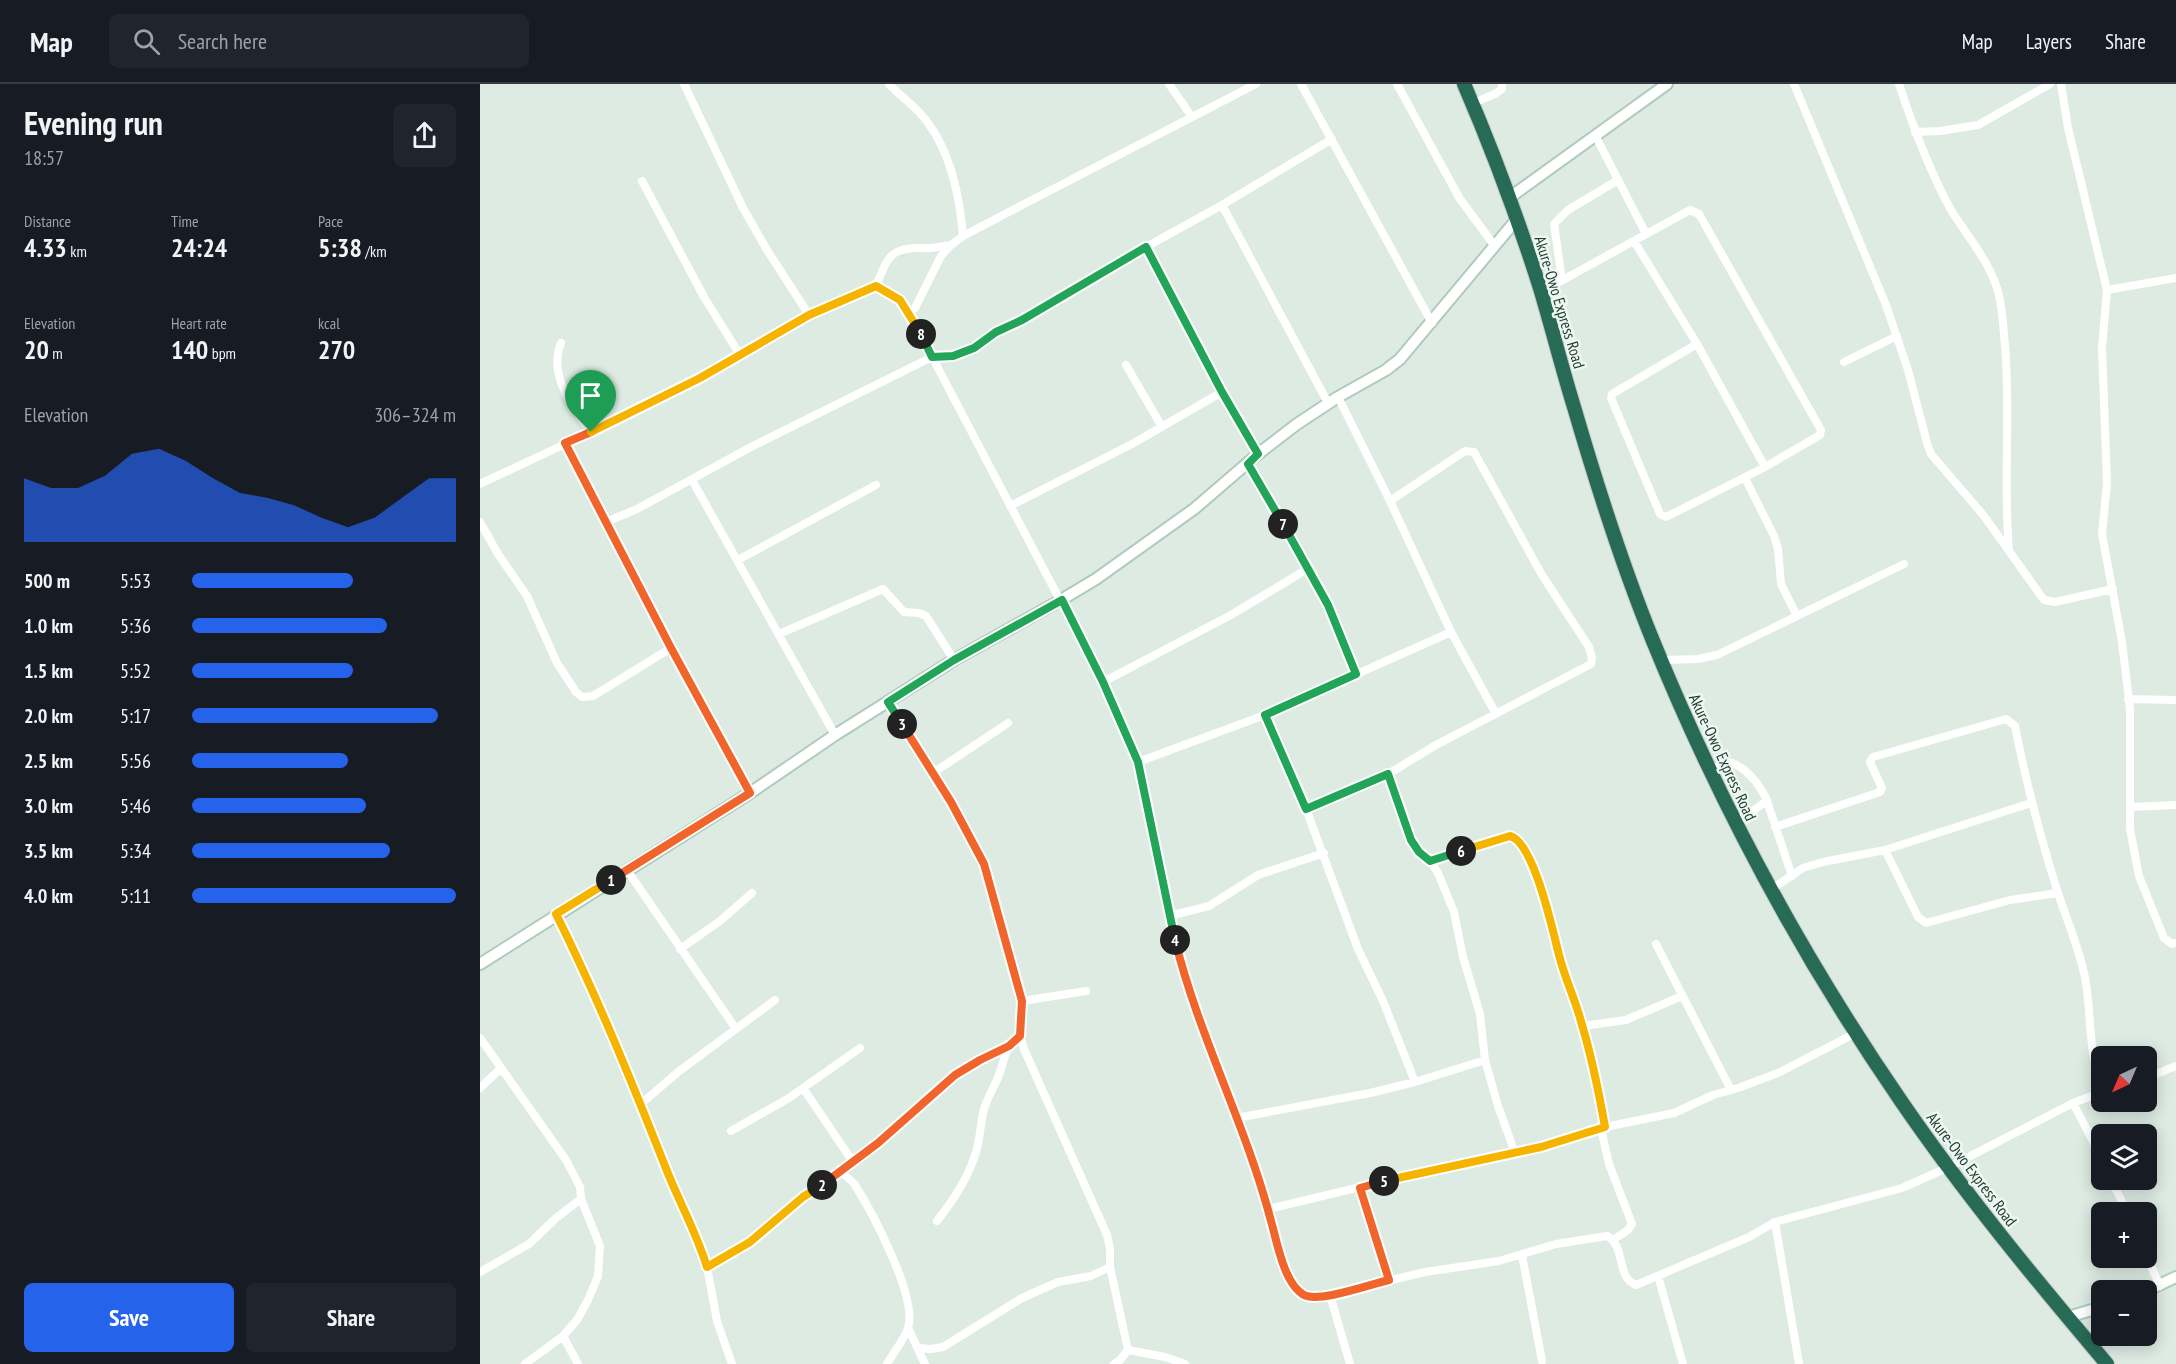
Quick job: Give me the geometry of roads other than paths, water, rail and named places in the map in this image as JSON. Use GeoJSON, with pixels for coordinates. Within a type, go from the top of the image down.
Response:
{"type":"FeatureCollection","features":[{"type":"Feature","properties":{"kind":"highway","name":"Akure-Owo Express Road"},"geometry":{"type":"LineString","coordinates":[[1464,84],[1517,219],[1597,482],[1639,604],[1682,709],[1770,890],[1856,1033],[1949,1167],[2006,1242],[2107,1364]]}},
{"type":"Feature","properties":{"kind":"street"},"geometry":{"type":"LineString","coordinates":[[684,84],[743,208],[766,250],[809,315]]}},
{"type":"Feature","properties":{"kind":"street"},"geometry":{"type":"LineString","coordinates":[[889,84],[927,121],[937,137],[947,160],[958,203],[963,236]]}},
{"type":"Feature","properties":{"kind":"street"},"geometry":{"type":"LineString","coordinates":[[1169,84],[1192,117]]}},
{"type":"Feature","properties":{"kind":"street"},"geometry":{"type":"LineString","coordinates":[[909,313],[915,308],[941,256],[963,236],[1257,84]]}},
{"type":"Feature","properties":{"kind":"street"},"geometry":{"type":"LineString","coordinates":[[1301,84],[1432,323]]}},
{"type":"Feature","properties":{"kind":"street"},"geometry":{"type":"LineString","coordinates":[[1397,84],[1460,199],[1494,244]]}},
{"type":"Feature","properties":{"kind":"street"},"geometry":{"type":"LineString","coordinates":[[1473,102],[1495,94],[1503,84]]}},
{"type":"Feature","properties":{"kind":"street"},"geometry":{"type":"LineString","coordinates":[[1509,198],[1667,84]]}},
{"type":"Feature","properties":{"kind":"street"},"geometry":{"type":"LineString","coordinates":[[1794,84],[1864,248],[1897,336],[1932,454],[1984,516],[2044,600],[2055,602],[2113,589]]}},
{"type":"Feature","properties":{"kind":"street"},"geometry":{"type":"LineString","coordinates":[[1899,84],[1915,132],[1941,190],[1988,264],[1997,290],[2002,316],[2008,386],[2007,527],[2009,552]]}},
{"type":"Feature","properties":{"kind":"street"},"geometry":{"type":"LineString","coordinates":[[1915,132],[1968,128],[1978,125],[2050,84]]}},
{"type":"Feature","properties":{"kind":"street"},"geometry":{"type":"LineString","coordinates":[[2061,84],[2068,128],[2107,290],[2102,348],[2107,483],[2102,534],[2122,642],[2130,709],[2130,829],[2139,876],[2164,938],[2172,944],[2176,943]]}},
{"type":"Feature","properties":{"kind":"street"},"geometry":{"type":"LineString","coordinates":[[1596,137],[1646,234]]}},
{"type":"Feature","properties":{"kind":"street"},"geometry":{"type":"LineString","coordinates":[[606,522],[637,509],[761,442],[932,357],[953,356],[974,348],[996,332],[1022,320],[1332,139]]}},
{"type":"Feature","properties":{"kind":"street"},"geometry":{"type":"LineString","coordinates":[[1562,280],[1554,224],[1568,210],[1618,180]]}},
{"type":"Feature","properties":{"kind":"street"},"geometry":{"type":"LineString","coordinates":[[642,181],[696,283],[740,355]]}},
{"type":"Feature","properties":{"kind":"street"},"geometry":{"type":"LineString","coordinates":[[1222,205],[1390,501],[1451,632],[1496,714]]}},
{"type":"Feature","properties":{"kind":"street"},"geometry":{"type":"LineString","coordinates":[[1541,292],[1690,210],[1699,214],[1821,430],[1820,435],[1765,467],[1666,517],[1660,514],[1611,398],[1615,392],[1697,344]]}},
{"type":"Feature","properties":{"kind":"street"},"geometry":{"type":"LineString","coordinates":[[480,964],[750,793],[835,735],[954,660],[1062,600],[1148,543],[1194,509],[1258,454],[1333,400],[1386,370],[1400,359],[1517,219]]}},
{"type":"Feature","properties":{"kind":"street"},"geometry":{"type":"LineString","coordinates":[[1634,241],[1697,344],[1765,467]]}},
{"type":"Feature","properties":{"kind":"street"},"geometry":{"type":"LineString","coordinates":[[480,484],[679,389],[809,315],[876,286],[885,264],[895,252],[913,247],[923,249],[951,245]]}},
{"type":"Feature","properties":{"kind":"street"},"geometry":{"type":"LineString","coordinates":[[1146,247],[1222,392],[1258,454]]}},
{"type":"Feature","properties":{"kind":"street"},"geometry":{"type":"LineString","coordinates":[[2107,290],[2176,278]]}},
{"type":"Feature","properties":{"kind":"street"},"geometry":{"type":"LineString","coordinates":[[876,286],[900,300],[909,313],[1062,600],[1103,682],[1138,762],[1169,916],[1194,1002],[1255,1166],[1281,1255],[1295,1287],[1302,1294],[1309,1297],[1330,1295],[1425,1272],[1499,1262],[1556,1244],[1607,1236],[1613,1239],[1626,1278],[1636,1285],[1749,1237],[1775,1222],[1902,1188],[2091,1096]]}},
{"type":"Feature","properties":{"kind":"street"},"geometry":{"type":"LineString","coordinates":[[1844,362],[1897,336]]}},
{"type":"Feature","properties":{"kind":"street"},"geometry":{"type":"LineString","coordinates":[[561,343],[557,354],[560,380],[576,413],[591,432]]}},
{"type":"Feature","properties":{"kind":"street"},"geometry":{"type":"LineString","coordinates":[[1126,365],[1162,427]]}},
{"type":"Feature","properties":{"kind":"street"},"geometry":{"type":"LineString","coordinates":[[1010,506],[1162,427],[1222,392]]}},
{"type":"Feature","properties":{"kind":"street"},"geometry":{"type":"LineString","coordinates":[[565,443],[671,648],[750,793]]}},
{"type":"Feature","properties":{"kind":"street"},"geometry":{"type":"LineString","coordinates":[[1306,809],[1388,774],[1436,745],[1591,664],[1589,647],[1542,575],[1474,452],[1465,451],[1390,501]]}},
{"type":"Feature","properties":{"kind":"street"},"geometry":{"type":"LineString","coordinates":[[1248,464],[1309,568],[1328,605],[1356,674]]}},
{"type":"Feature","properties":{"kind":"street"},"geometry":{"type":"LineString","coordinates":[[1745,478],[1774,536],[1778,549],[1781,584],[1797,616]]}},
{"type":"Feature","properties":{"kind":"street"},"geometry":{"type":"LineString","coordinates":[[692,480],[835,735]]}},
{"type":"Feature","properties":{"kind":"street"},"geometry":{"type":"LineString","coordinates":[[738,560],[876,485]]}},
{"type":"Feature","properties":{"kind":"street"},"geometry":{"type":"LineString","coordinates":[[480,522],[498,554],[527,596],[557,663],[576,693],[582,697],[593,696],[671,648]]}},
{"type":"Feature","properties":{"kind":"street"},"geometry":{"type":"LineString","coordinates":[[1662,660],[1709,657],[1904,564]]}},
{"type":"Feature","properties":{"kind":"street"},"geometry":{"type":"LineString","coordinates":[[1103,682],[1231,615],[1309,568]]}},
{"type":"Feature","properties":{"kind":"street"},"geometry":{"type":"LineString","coordinates":[[779,634],[883,589],[904,612],[926,616],[954,660]]}},
{"type":"Feature","properties":{"kind":"street"},"geometry":{"type":"LineString","coordinates":[[1138,762],[1265,715],[1451,632]]}},
{"type":"Feature","properties":{"kind":"street"},"geometry":{"type":"LineString","coordinates":[[2128,699],[2176,700]]}},
{"type":"Feature","properties":{"kind":"street"},"geometry":{"type":"LineString","coordinates":[[888,702],[933,773],[984,864],[1022,1001],[1020,1036],[1035,1077],[1107,1235],[1110,1267],[1128,1350]]}},
{"type":"Feature","properties":{"kind":"street"},"geometry":{"type":"LineString","coordinates":[[1265,715],[1324,854],[1358,949],[1383,1001],[1415,1082]]}},
{"type":"Feature","properties":{"kind":"street"},"geometry":{"type":"LineString","coordinates":[[1774,826],[1880,792],[1882,788],[1870,762],[1874,756],[2006,719],[2016,726],[2031,803],[2058,893],[2078,946],[2085,977],[2092,1046]]}},
{"type":"Feature","properties":{"kind":"street"},"geometry":{"type":"LineString","coordinates":[[933,773],[1008,723]]}},
{"type":"Feature","properties":{"kind":"street"},"geometry":{"type":"LineString","coordinates":[[1711,770],[1727,763],[1736,764],[1759,786],[1767,801],[1792,876]]}},
{"type":"Feature","properties":{"kind":"street"},"geometry":{"type":"LineString","coordinates":[[1388,774],[1411,840],[1419,852],[1430,861],[1444,888],[1456,922],[1462,957],[1480,1014],[1485,1060],[1515,1153]]}},
{"type":"Feature","properties":{"kind":"street"},"geometry":{"type":"LineString","coordinates":[[1736,822],[1767,801]]}},
{"type":"Feature","properties":{"kind":"street"},"geometry":{"type":"LineString","coordinates":[[1770,890],[1803,868],[1886,850],[2031,803]]}},
{"type":"Feature","properties":{"kind":"street"},"geometry":{"type":"LineString","coordinates":[[2130,807],[2176,805]]}},
{"type":"Feature","properties":{"kind":"street"},"geometry":{"type":"LineString","coordinates":[[1430,861],[1503,837],[1520,841],[1549,911],[1559,956],[1583,1026],[1609,1164],[1632,1224],[1628,1230],[1613,1239]]}},
{"type":"Feature","properties":{"kind":"street"},"geometry":{"type":"LineString","coordinates":[[1886,850],[1918,917],[1926,923],[2010,900],[2058,893]]}},
{"type":"Feature","properties":{"kind":"street"},"geometry":{"type":"LineString","coordinates":[[1169,916],[1209,906],[1258,875],[1324,854]]}},
{"type":"Feature","properties":{"kind":"street"},"geometry":{"type":"LineString","coordinates":[[627,870],[736,1029]]}},
{"type":"Feature","properties":{"kind":"street"},"geometry":{"type":"LineString","coordinates":[[680,949],[720,921],[752,893]]}},
{"type":"Feature","properties":{"kind":"street"},"geometry":{"type":"LineString","coordinates":[[556,914],[590,983],[699,1242],[707,1267],[717,1321],[732,1364]]}},
{"type":"Feature","properties":{"kind":"street"},"geometry":{"type":"LineString","coordinates":[[1656,944],[1731,1090]]}},
{"type":"Feature","properties":{"kind":"street"},"geometry":{"type":"LineString","coordinates":[[1022,1001],[1086,991]]}},
{"type":"Feature","properties":{"kind":"street"},"geometry":{"type":"LineString","coordinates":[[1583,1026],[1626,1020],[1682,996]]}},
{"type":"Feature","properties":{"kind":"street"},"geometry":{"type":"LineString","coordinates":[[642,1103],[775,1000]]}},
{"type":"Feature","properties":{"kind":"street"},"geometry":{"type":"LineString","coordinates":[[1268,1209],[1554,1144],[1603,1128],[1668,1115],[1713,1095],[1778,1073],[1856,1033]]}},
{"type":"Feature","properties":{"kind":"street"},"geometry":{"type":"LineString","coordinates":[[707,1267],[750,1242],[803,1197],[841,1172],[900,1125],[955,1075],[1009,1046],[1020,1036]]}},
{"type":"Feature","properties":{"kind":"street"},"geometry":{"type":"LineString","coordinates":[[480,1038],[566,1160],[580,1187],[581,1199],[596,1230],[600,1246],[601,1259],[598,1276],[577,1320],[563,1336],[525,1364]]}},
{"type":"Feature","properties":{"kind":"street"},"geometry":{"type":"LineString","coordinates":[[936,1221],[957,1195],[974,1159],[984,1112],[1009,1046]]}},
{"type":"Feature","properties":{"kind":"street"},"geometry":{"type":"LineString","coordinates":[[731,1131],[803,1088],[860,1047]]}},
{"type":"Feature","properties":{"kind":"street"},"geometry":{"type":"LineString","coordinates":[[1237,1118],[1370,1093],[1415,1082],[1485,1060]]}},
{"type":"Feature","properties":{"kind":"street"},"geometry":{"type":"LineString","coordinates":[[2157,1074],[2176,1066]]}},
{"type":"Feature","properties":{"kind":"street"},"geometry":{"type":"LineString","coordinates":[[480,1088],[500,1069]]}},
{"type":"Feature","properties":{"kind":"street"},"geometry":{"type":"LineString","coordinates":[[803,1088],[853,1162]]}},
{"type":"Feature","properties":{"kind":"street"},"geometry":{"type":"LineString","coordinates":[[2073,1103],[2091,1138]]}},
{"type":"Feature","properties":{"kind":"street"},"geometry":{"type":"LineString","coordinates":[[841,1172],[855,1186],[872,1216],[909,1301],[908,1328],[887,1364]]}},
{"type":"Feature","properties":{"kind":"street"},"geometry":{"type":"LineString","coordinates":[[1360,1188],[1389,1280]]}},
{"type":"Feature","properties":{"kind":"street"},"geometry":{"type":"LineString","coordinates":[[480,1272],[529,1244],[556,1218],[581,1199]]}},
{"type":"Feature","properties":{"kind":"street"},"geometry":{"type":"LineString","coordinates":[[1775,1222],[1799,1364]]}},
{"type":"Feature","properties":{"kind":"street"},"geometry":{"type":"LineString","coordinates":[[1521,1256],[1542,1361]]}},
{"type":"Feature","properties":{"kind":"street"},"geometry":{"type":"LineString","coordinates":[[918,1348],[943,1347],[1022,1298],[1058,1282],[1091,1276],[1110,1267]]}},
{"type":"Feature","properties":{"kind":"street"},"geometry":{"type":"LineString","coordinates":[[2152,1268],[2160,1286]]}},
{"type":"Feature","properties":{"kind":"street"},"geometry":{"type":"LineString","coordinates":[[1658,1276],[1683,1364]]}},
{"type":"Feature","properties":{"kind":"street"},"geometry":{"type":"LineString","coordinates":[[2157,1287],[2176,1277]]}},
{"type":"Feature","properties":{"kind":"street"},"geometry":{"type":"LineString","coordinates":[[1330,1295],[1350,1364]]}},
{"type":"Feature","properties":{"kind":"street"},"geometry":{"type":"LineString","coordinates":[[2068,1317],[2091,1310]]}},
{"type":"Feature","properties":{"kind":"street"},"geometry":{"type":"LineString","coordinates":[[908,1328],[925,1364]]}},
{"type":"Feature","properties":{"kind":"street"},"geometry":{"type":"LineString","coordinates":[[563,1336],[578,1364]]}},
{"type":"Feature","properties":{"kind":"street"},"geometry":{"type":"LineString","coordinates":[[1114,1364],[1128,1350]]}},
{"type":"Feature","properties":{"kind":"street"},"geometry":{"type":"LineString","coordinates":[[1128,1350],[1152,1354],[1185,1364]]}}]}
